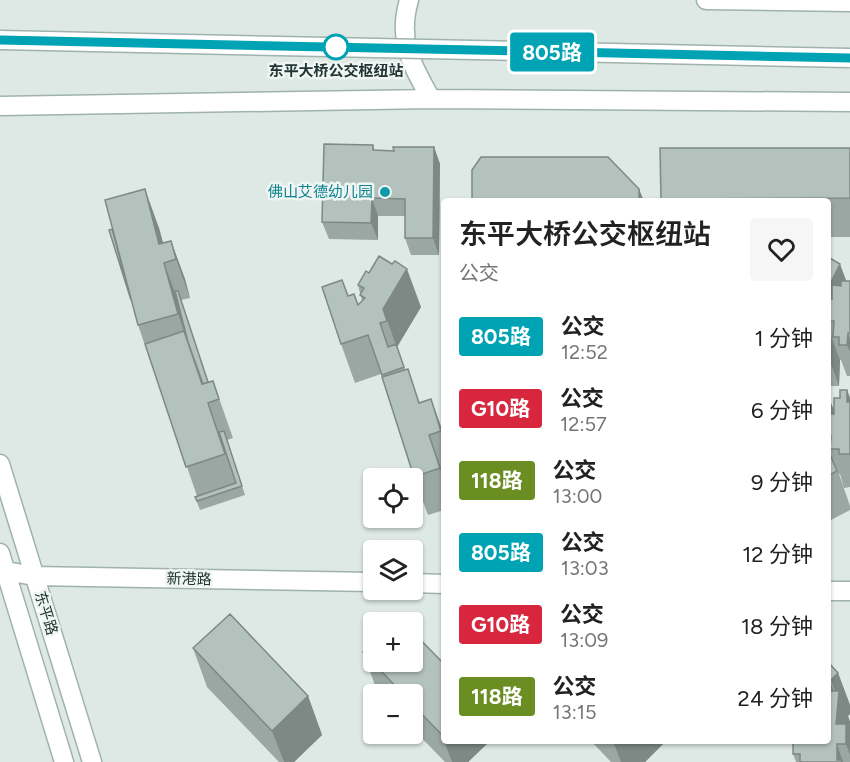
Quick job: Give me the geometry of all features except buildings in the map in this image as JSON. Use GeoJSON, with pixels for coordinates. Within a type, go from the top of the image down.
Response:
{"type":"FeatureCollection","features":[{"type":"Feature","properties":{"kind":"main road"},"geometry":{"type":"LineString","coordinates":[[409,0],[403,29],[405,41],[410,63],[431,99]]}},
{"type":"Feature","properties":{"kind":"main road"},"geometry":{"type":"LineString","coordinates":[[706,0],[850,2]]}},
{"type":"Feature","properties":{"kind":"main road"},"geometry":{"type":"LineString","coordinates":[[0,40],[850,58]]}},
{"type":"Feature","properties":{"kind":"main road"},"geometry":{"type":"LineString","coordinates":[[0,106],[431,99],[850,102]]}},
{"type":"Feature","properties":{"kind":"main road","name":"东平路"},"geometry":{"type":"LineString","coordinates":[[0,464],[92,762]]}},
{"type":"Feature","properties":{"kind":"main road","name":"东平路"},"geometry":{"type":"LineString","coordinates":[[0,553],[64,762]]}},
{"type":"Feature","properties":{"kind":"main road","name":"新港路"},"geometry":{"type":"LineString","coordinates":[[6,571],[34,576],[363,582]]}},
{"type":"Feature","properties":{"kind":"main road"},"geometry":{"type":"LineString","coordinates":[[423,583],[441,584]]}},
{"type":"Feature","properties":{"kind":"main road"},"geometry":{"type":"LineString","coordinates":[[831,591],[850,591]]}},
{"type":"Feature","properties":{"kind":"bus line","name":"805路"},"geometry":{"type":"LineString","coordinates":[[0,40],[850,58]]}},
{"type":"Feature","properties":{"kind":"place","name":"东平大桥公交枢纽站"},"geometry":{"type":"Point","coordinates":[336,47]}},
{"type":"Feature","properties":{"kind":"place","name":"佛山艾德幼儿园"},"geometry":{"type":"Point","coordinates":[385,192]}}]}
